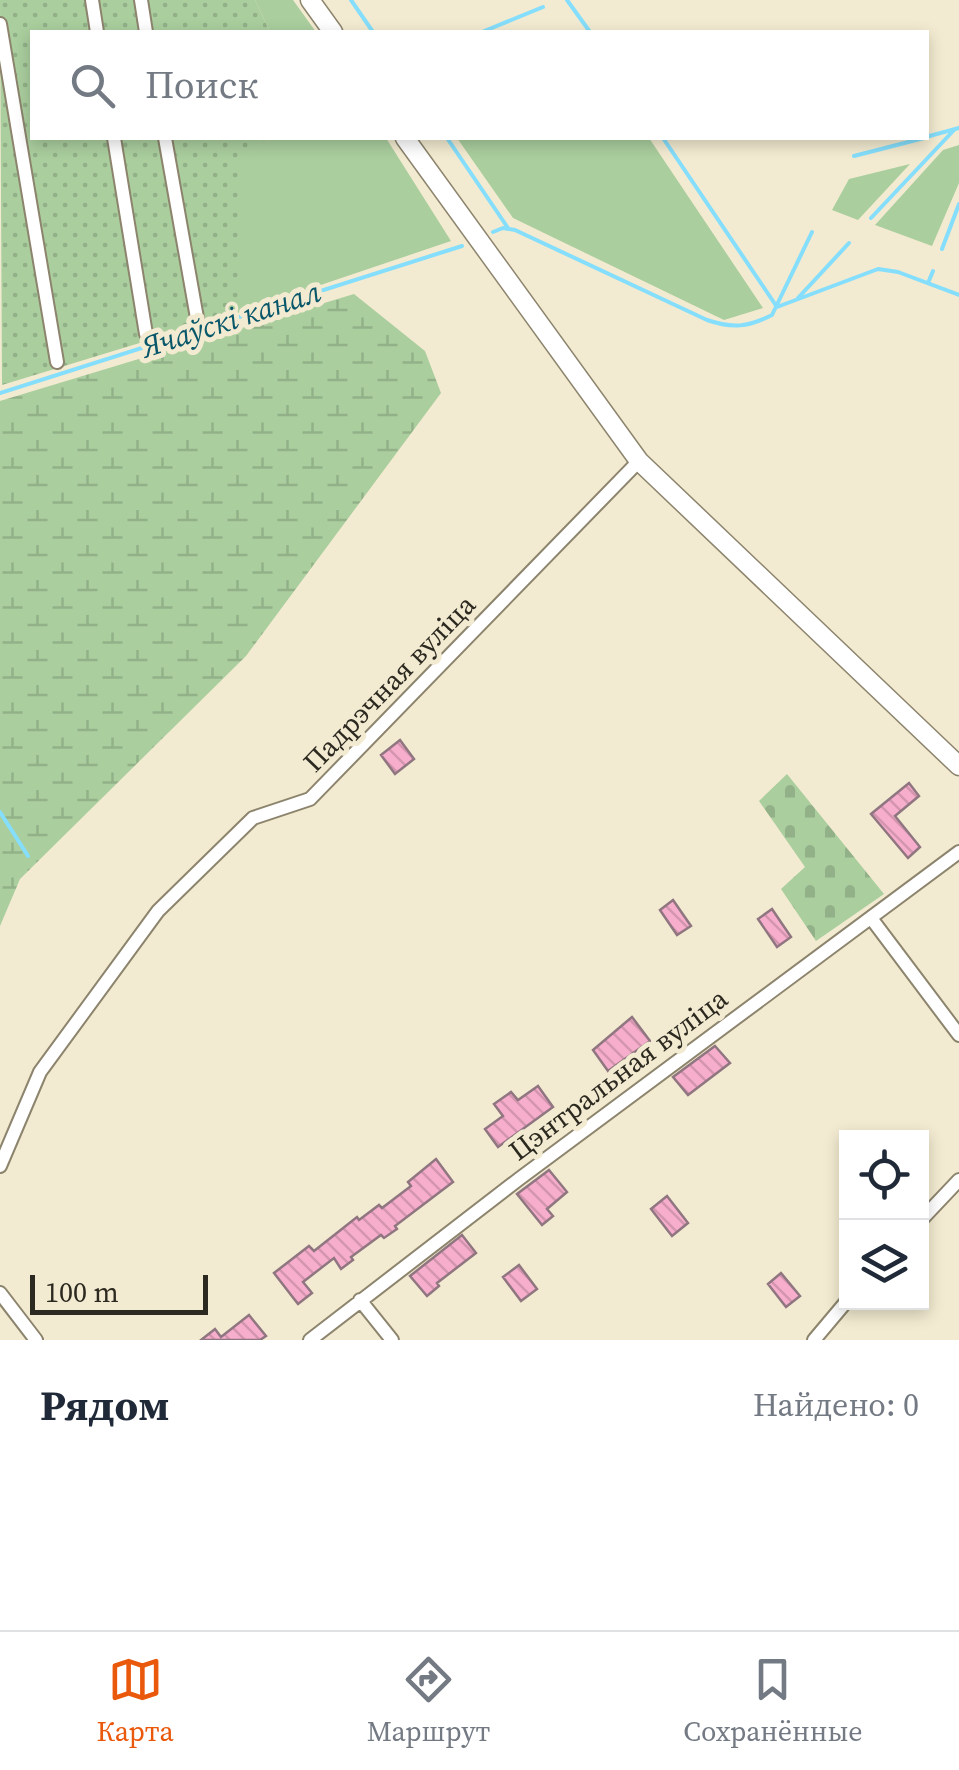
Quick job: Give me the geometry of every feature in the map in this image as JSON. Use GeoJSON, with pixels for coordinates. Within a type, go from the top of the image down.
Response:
{"type":"FeatureCollection","features":[{"type":"Feature","properties":{"kind":"main road"},"geometry":{"type":"LineString","coordinates":[[310,0],[332,30]]}},
{"type":"Feature","properties":{"kind":"main road"},"geometry":{"type":"LineString","coordinates":[[406,140],[639,461],[959,766]]}},
{"type":"Feature","properties":{"kind":"street"},"geometry":{"type":"LineString","coordinates":[[92,0],[97,30]]}},
{"type":"Feature","properties":{"kind":"street"},"geometry":{"type":"LineString","coordinates":[[141,0],[146,30]]}},
{"type":"Feature","properties":{"kind":"street"},"geometry":{"type":"LineString","coordinates":[[0,24],[57,362]]}},
{"type":"Feature","properties":{"kind":"street"},"geometry":{"type":"LineString","coordinates":[[114,140],[146,334]]}},
{"type":"Feature","properties":{"kind":"street"},"geometry":{"type":"LineString","coordinates":[[165,140],[197,318]]}},
{"type":"Feature","properties":{"kind":"street","name":"Падрэчная вуліца"},"geometry":{"type":"LineString","coordinates":[[0,1166],[40,1072],[158,911],[253,818],[310,799],[639,461]]}},
{"type":"Feature","properties":{"kind":"street","name":"Цэнтральная вуліца"},"geometry":{"type":"LineString","coordinates":[[310,1340],[959,852]]}},
{"type":"Feature","properties":{"kind":"street"},"geometry":{"type":"LineString","coordinates":[[870,918],[959,1035]]}},
{"type":"Feature","properties":{"kind":"street"},"geometry":{"type":"LineString","coordinates":[[929,1212],[959,1180]]}},
{"type":"Feature","properties":{"kind":"street"},"geometry":{"type":"LineString","coordinates":[[0,1293],[36,1340]]}},
{"type":"Feature","properties":{"kind":"street"},"geometry":{"type":"LineString","coordinates":[[360,1300],[392,1340]]}},
{"type":"Feature","properties":{"kind":"street"},"geometry":{"type":"LineString","coordinates":[[814,1340],[839,1310]]}},
{"type":"Feature","properties":{"kind":"green space"},"geometry":{"type":"Polygon","coordinates":[[[0,0],[255,0],[269,30],[30,30],[30,140],[269,140],[238,160],[238,313],[2,385],[0,0]]]}},
{"type":"Feature","properties":{"kind":"green space"},"geometry":{"type":"Polygon","coordinates":[[[255,0],[293,0],[315,30],[269,30],[255,0]]]}},
{"type":"Feature","properties":{"kind":"green space"},"geometry":{"type":"Polygon","coordinates":[[[269,140],[387,140],[451,241],[238,313],[238,159],[269,140]]]}},
{"type":"Feature","properties":{"kind":"green space"},"geometry":{"type":"Polygon","coordinates":[[[458,140],[650,140],[763,308],[724,320],[513,218],[458,140]]]}},
{"type":"Feature","properties":{"kind":"green space"},"geometry":{"type":"Polygon","coordinates":[[[959,145],[959,183],[932,246],[875,225],[943,150],[959,145]]]}},
{"type":"Feature","properties":{"kind":"green space"},"geometry":{"type":"Polygon","coordinates":[[[910,164],[858,220],[832,210],[849,179],[910,164]]]}},
{"type":"Feature","properties":{"kind":"green space"},"geometry":{"type":"Polygon","coordinates":[[[354,294],[425,351],[441,393],[246,656],[20,879],[0,926],[0,401],[354,294]]]}},
{"type":"Feature","properties":{"kind":"green space"},"geometry":{"type":"Polygon","coordinates":[[[787,774],[884,894],[816,941],[781,889],[805,867],[759,801],[787,774]]]}},
{"type":"Feature","properties":{"kind":"building"},"geometry":{"type":"Polygon","coordinates":[[[400,740],[414,759],[395,774],[381,755],[400,740]]]}},
{"type":"Feature","properties":{"kind":"building"},"geometry":{"type":"Polygon","coordinates":[[[909,783],[919,796],[895,816],[920,847],[908,858],[871,814],[909,783]]]}},
{"type":"Feature","properties":{"kind":"building"},"geometry":{"type":"Polygon","coordinates":[[[673,900],[691,926],[677,935],[660,910],[673,900]]]}},
{"type":"Feature","properties":{"kind":"building"},"geometry":{"type":"Polygon","coordinates":[[[772,909],[791,937],[777,947],[758,919],[772,909]]]}},
{"type":"Feature","properties":{"kind":"building"},"geometry":{"type":"Polygon","coordinates":[[[632,1017],[650,1041],[608,1071],[593,1050],[632,1017]]]}},
{"type":"Feature","properties":{"kind":"building"},"geometry":{"type":"Polygon","coordinates":[[[715,1046],[730,1063],[688,1095],[673,1077],[715,1046]]]}},
{"type":"Feature","properties":{"kind":"building"},"geometry":{"type":"Polygon","coordinates":[[[538,1086],[553,1107],[498,1147],[485,1129],[503,1116],[494,1104],[511,1092],[518,1100],[538,1086]]]}},
{"type":"Feature","properties":{"kind":"building"},"geometry":{"type":"Polygon","coordinates":[[[436,1159],[453,1182],[395,1226],[397,1229],[384,1238],[381,1235],[351,1257],[353,1260],[341,1269],[334,1258],[303,1282],[312,1293],[298,1304],[274,1273],[309,1246],[314,1251],[357,1217],[359,1220],[379,1205],[382,1208],[411,1186],[408,1182],[436,1159]]]}},
{"type":"Feature","properties":{"kind":"building"},"geometry":{"type":"Polygon","coordinates":[[[549,1170],[567,1192],[547,1209],[553,1216],[542,1225],[517,1194],[549,1170]]]}},
{"type":"Feature","properties":{"kind":"building"},"geometry":{"type":"Polygon","coordinates":[[[667,1196],[688,1223],[672,1236],[651,1209],[667,1196]]]}},
{"type":"Feature","properties":{"kind":"building"},"geometry":{"type":"Polygon","coordinates":[[[462,1235],[476,1253],[437,1283],[439,1286],[427,1296],[410,1276],[462,1235]]]}},
{"type":"Feature","properties":{"kind":"building"},"geometry":{"type":"Polygon","coordinates":[[[519,1265],[537,1289],[521,1301],[503,1277],[519,1265]]]}},
{"type":"Feature","properties":{"kind":"building"},"geometry":{"type":"Polygon","coordinates":[[[781,1273],[800,1296],[786,1307],[768,1284],[781,1273]]]}},
{"type":"Feature","properties":{"kind":"building"},"geometry":{"type":"Polygon","coordinates":[[[249,1315],[266,1336],[260,1340],[201,1340],[215,1329],[221,1337],[249,1315]]]}},
{"type":"Feature","properties":{"kind":"waterway"},"geometry":{"type":"LineString","coordinates":[[351,0],[372,30]]}},
{"type":"Feature","properties":{"kind":"waterway"},"geometry":{"type":"LineString","coordinates":[[567,0],[589,30]]}},
{"type":"Feature","properties":{"kind":"waterway"},"geometry":{"type":"LineString","coordinates":[[487,30],[543,7]]}},
{"type":"Feature","properties":{"kind":"waterway","name":"Ячаўскі канал"},"geometry":{"type":"LineString","coordinates":[[929,136],[959,128]]}},
{"type":"Feature","properties":{"kind":"waterway"},"geometry":{"type":"LineString","coordinates":[[871,218],[954,130]]}},
{"type":"Feature","properties":{"kind":"waterway"},"geometry":{"type":"LineString","coordinates":[[448,140],[508,228]]}},
{"type":"Feature","properties":{"kind":"waterway","name":"Ячаўскі канал"},"geometry":{"type":"LineString","coordinates":[[664,140],[777,307],[878,269],[898,272],[959,295]]}},
{"type":"Feature","properties":{"kind":"waterway","name":"Ячаўскі канал"},"geometry":{"type":"LineString","coordinates":[[854,156],[916,140]]}},
{"type":"Feature","properties":{"kind":"waterway"},"geometry":{"type":"LineString","coordinates":[[942,249],[959,204]]}},
{"type":"Feature","properties":{"kind":"waterway","name":"Ячаўскі канал"},"geometry":{"type":"LineString","coordinates":[[493,232],[503,228],[515,230],[707,320],[733,326],[772,315],[812,232]]}},
{"type":"Feature","properties":{"kind":"waterway"},"geometry":{"type":"LineString","coordinates":[[798,298],[849,243]]}},
{"type":"Feature","properties":{"kind":"waterway","name":"Ячаўскі канал"},"geometry":{"type":"LineString","coordinates":[[0,393],[462,246]]}},
{"type":"Feature","properties":{"kind":"waterway"},"geometry":{"type":"LineString","coordinates":[[928,283],[933,271]]}},
{"type":"Feature","properties":{"kind":"waterway"},"geometry":{"type":"LineString","coordinates":[[0,812],[28,856]]}}]}
